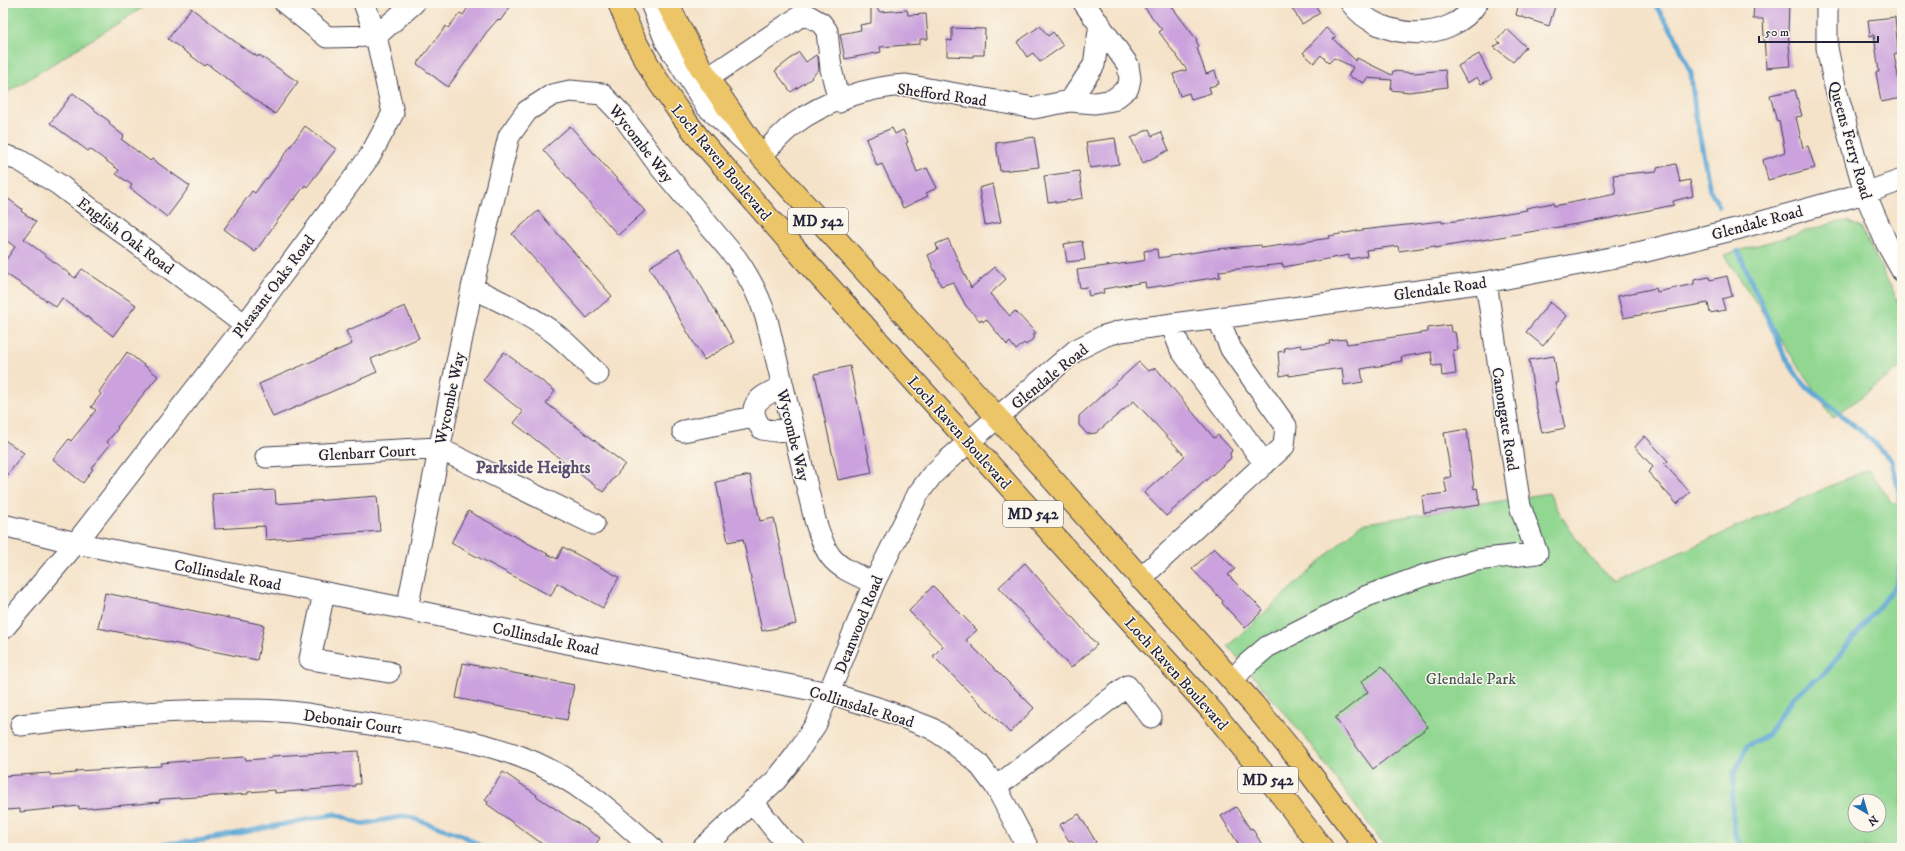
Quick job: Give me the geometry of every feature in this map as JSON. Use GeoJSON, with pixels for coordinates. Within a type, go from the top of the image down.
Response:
{"type":"FeatureCollection","features":[{"type":"Feature","properties":{"kind":"main road"},"geometry":{"type":"LineString","coordinates":[[605,3],[620,30],[654,75]]}},
{"type":"Feature","properties":{"kind":"main road","name":"Loch Raven Boulevard"},"geometry":{"type":"LineString","coordinates":[[619,3],[633,36],[654,75],[677,110],[726,171],[1213,712],[1278,791],[1322,848]]}},
{"type":"Feature","properties":{"kind":"main road","name":"Loch Raven Boulevard"},"geometry":{"type":"LineString","coordinates":[[667,3],[683,35],[708,78],[760,156],[1254,705],[1309,772],[1358,845]]}},
{"type":"Feature","properties":{"kind":"main road"},"geometry":{"type":"LineString","coordinates":[[1213,712],[1254,705]]}},
{"type":"Feature","properties":{"kind":"street"},"geometry":{"type":"LineString","coordinates":[[285,3],[327,37],[376,36],[414,3]]}},
{"type":"Feature","properties":{"kind":"street","name":"Pleasant Oaks Road"},"geometry":{"type":"LineString","coordinates":[[3,629],[76,543],[244,325],[370,156],[393,113],[376,36],[364,3]]}},
{"type":"Feature","properties":{"kind":"street"},"geometry":{"type":"LineString","coordinates":[[651,3],[666,42],[706,106],[760,156]]}},
{"type":"Feature","properties":{"kind":"street","name":"Shefford Road"},"geometry":{"type":"LineString","coordinates":[[760,156],[795,124],[826,106],[885,86],[906,85],[1034,108],[1070,101],[1095,103],[1113,100],[1128,88],[1130,80],[1128,65],[1084,3]]}},
{"type":"Feature","properties":{"kind":"street"},"geometry":{"type":"LineString","coordinates":[[1351,3],[1364,17],[1388,30],[1414,32],[1450,27],[1471,13],[1477,3]]}},
{"type":"Feature","properties":{"kind":"street","name":"Queens Ferry Road"},"geometry":{"type":"LineString","coordinates":[[1827,3],[1828,56],[1864,193],[1887,244],[1902,271]]}},
{"type":"Feature","properties":{"kind":"street"},"geometry":{"type":"LineString","coordinates":[[708,78],[799,17],[807,15],[821,23],[827,31],[832,77],[839,102]]}},
{"type":"Feature","properties":{"kind":"street"},"geometry":{"type":"LineString","coordinates":[[1070,101],[1094,65],[1100,24]]}},
{"type":"Feature","properties":{"kind":"street","name":"Wycombe Way"},"geometry":{"type":"LineString","coordinates":[[407,609],[438,448],[472,288],[509,136],[519,121],[535,105],[552,95],[570,91],[602,94],[623,116],[660,167],[736,258],[747,274],[761,301],[767,320],[815,520],[826,550],[841,566],[874,583]]}},
{"type":"Feature","properties":{"kind":"street","name":"English Oak Road"},"geometry":{"type":"LineString","coordinates":[[3,155],[19,160],[58,184],[244,325]]}},
{"type":"Feature","properties":{"kind":"street","name":"Glendale Road"},"geometry":{"type":"LineString","coordinates":[[997,418],[1076,350],[1121,331],[1486,282],[1642,252],[1740,228],[1864,193],[1902,180]]}},
{"type":"Feature","properties":{"kind":"street","name":"Canongate Road"},"geometry":{"type":"LineString","coordinates":[[1232,681],[1247,664],[1267,647],[1367,596],[1425,575],[1477,560],[1537,553],[1520,506],[1486,282]]}},
{"type":"Feature","properties":{"kind":"street"},"geometry":{"type":"LineString","coordinates":[[472,288],[510,305],[538,322],[555,334],[598,374]]}},
{"type":"Feature","properties":{"kind":"street"},"geometry":{"type":"LineString","coordinates":[[1140,579],[1284,446],[1286,426],[1231,349],[1218,318]]}},
{"type":"Feature","properties":{"kind":"street"},"geometry":{"type":"LineString","coordinates":[[1171,324],[1181,350],[1265,464]]}},
{"type":"Feature","properties":{"kind":"street"},"geometry":{"type":"LineString","coordinates":[[782,387],[764,395],[757,402],[753,412],[754,417],[762,429],[775,431],[793,429]]}},
{"type":"Feature","properties":{"kind":"street"},"geometry":{"type":"LineString","coordinates":[[683,431],[754,417]]}},
{"type":"Feature","properties":{"kind":"street","name":"Deanwood Road"},"geometry":{"type":"LineString","coordinates":[[702,848],[776,780],[795,756],[816,724],[874,583],[918,494],[932,475],[968,441],[997,418]]}},
{"type":"Feature","properties":{"kind":"street","name":"Glenbarr Court"},"geometry":{"type":"LineString","coordinates":[[266,456],[438,448],[594,524]]}},
{"type":"Feature","properties":{"kind":"street","name":"Collinsdale Road"},"geometry":{"type":"LineString","coordinates":[[3,525],[76,543],[407,609],[562,642],[829,693],[884,710],[931,728],[978,763],[996,787],[1028,848]]}},
{"type":"Feature","properties":{"kind":"street"},"geometry":{"type":"LineString","coordinates":[[324,593],[310,659],[389,672]]}},
{"type":"Feature","properties":{"kind":"street"},"geometry":{"type":"LineString","coordinates":[[996,787],[1127,686],[1151,717]]}},
{"type":"Feature","properties":{"kind":"street","name":"Debonair Court"},"geometry":{"type":"LineString","coordinates":[[21,725],[93,716],[206,710],[280,711],[414,730],[482,744],[525,758],[582,789],[608,807],[652,848]]}},
{"type":"Feature","properties":{"kind":"street"},"geometry":{"type":"LineString","coordinates":[[752,801],[783,840],[794,848]]}},
{"type":"Feature","properties":{"kind":"green space"},"geometry":{"type":"Polygon","coordinates":[[[3,3],[150,3],[3,95],[3,3]]]}},
{"type":"Feature","properties":{"kind":"green space"},"geometry":{"type":"Polygon","coordinates":[[[1848,221],[1861,228],[1902,309],[1902,366],[1833,418],[1724,255],[1834,223],[1848,221]]]}},
{"type":"Feature","properties":{"kind":"green space","name":"Glendale Park"},"geometry":{"type":"Polygon","coordinates":[[[1869,469],[1891,502],[1902,505],[1902,848],[1386,848],[1312,746],[1228,646],[1361,524],[1549,493],[1577,540],[1613,582],[1869,469]]]}},
{"type":"Feature","properties":{"kind":"building"},"geometry":{"type":"Polygon","coordinates":[[[471,3],[513,3],[500,21],[498,19],[486,33],[448,87],[417,64],[446,26],[448,28],[460,13],[463,15],[471,3]]]}},
{"type":"Feature","properties":{"kind":"building"},"geometry":{"type":"Polygon","coordinates":[[[871,3],[880,12],[907,10],[908,15],[926,14],[928,39],[920,39],[920,44],[880,47],[881,52],[845,59],[840,34],[861,30],[860,25],[871,23],[871,3]]]}},
{"type":"Feature","properties":{"kind":"building"},"geometry":{"type":"Polygon","coordinates":[[[1141,3],[1169,3],[1197,40],[1196,41],[1199,46],[1197,48],[1206,74],[1215,71],[1219,84],[1209,87],[1211,93],[1191,99],[1189,93],[1180,96],[1173,74],[1187,70],[1159,32],[1162,30],[1141,3]]]}},
{"type":"Feature","properties":{"kind":"building"},"geometry":{"type":"Polygon","coordinates":[[[1297,3],[1314,3],[1320,13],[1302,24],[1291,7],[1297,3]]]}},
{"type":"Feature","properties":{"kind":"building"},"geometry":{"type":"Polygon","coordinates":[[[1519,3],[1556,3],[1549,26],[1516,15],[1519,3]]]}},
{"type":"Feature","properties":{"kind":"building"},"geometry":{"type":"Polygon","coordinates":[[[1754,3],[1789,3],[1788,32],[1791,66],[1766,68],[1763,19],[1753,19],[1754,3]]]}},
{"type":"Feature","properties":{"kind":"building"},"geometry":{"type":"Polygon","coordinates":[[[191,8],[242,47],[258,57],[259,55],[298,82],[275,114],[207,64],[205,66],[168,39],[191,8]]]}},
{"type":"Feature","properties":{"kind":"building"},"geometry":{"type":"Polygon","coordinates":[[[1895,17],[1898,53],[1894,54],[1902,98],[1881,102],[1876,72],[1879,72],[1874,35],[1870,36],[1868,20],[1895,17]]]}},
{"type":"Feature","properties":{"kind":"building"},"geometry":{"type":"Polygon","coordinates":[[[1040,26],[1048,36],[1053,32],[1063,46],[1040,62],[1033,53],[1027,57],[1017,42],[1040,26]]]}},
{"type":"Feature","properties":{"kind":"building"},"geometry":{"type":"Polygon","coordinates":[[[952,28],[985,29],[984,55],[973,55],[973,57],[947,56],[947,40],[952,41],[952,28]]]}},
{"type":"Feature","properties":{"kind":"building"},"geometry":{"type":"Polygon","coordinates":[[[1326,28],[1336,37],[1333,39],[1356,61],[1357,58],[1392,75],[1393,71],[1415,73],[1445,70],[1447,87],[1409,92],[1391,90],[1392,80],[1367,78],[1364,83],[1348,76],[1353,67],[1334,58],[1329,63],[1321,55],[1314,63],[1303,53],[1326,28]]]}},
{"type":"Feature","properties":{"kind":"building"},"geometry":{"type":"Polygon","coordinates":[[[1507,29],[1526,47],[1513,62],[1494,47],[1500,43],[1497,40],[1507,29]]]}},
{"type":"Feature","properties":{"kind":"building"},"geometry":{"type":"Polygon","coordinates":[[[799,52],[806,62],[816,55],[818,58],[819,70],[811,77],[812,78],[791,92],[775,71],[799,52]]]}},
{"type":"Feature","properties":{"kind":"building"},"geometry":{"type":"Polygon","coordinates":[[[1479,54],[1492,79],[1481,84],[1477,77],[1467,83],[1458,66],[1479,54]]]}},
{"type":"Feature","properties":{"kind":"building"},"geometry":{"type":"Polygon","coordinates":[[[1795,90],[1802,116],[1796,117],[1803,148],[1808,146],[1815,168],[1768,180],[1763,160],[1785,152],[1779,121],[1777,122],[1770,95],[1795,90]]]}},
{"type":"Feature","properties":{"kind":"building"},"geometry":{"type":"Polygon","coordinates":[[[73,93],[110,122],[109,124],[124,136],[121,139],[150,161],[152,159],[190,186],[167,217],[130,188],[132,185],[116,174],[119,170],[90,149],[88,151],[50,123],[73,93]]]}},
{"type":"Feature","properties":{"kind":"building"},"geometry":{"type":"Polygon","coordinates":[[[305,126],[336,149],[307,187],[305,185],[294,200],[293,199],[255,252],[224,229],[252,191],[255,193],[266,178],[267,179],[305,126]]]}},
{"type":"Feature","properties":{"kind":"building"},"geometry":{"type":"Polygon","coordinates":[[[570,126],[645,211],[618,235],[543,150],[570,126]]]}},
{"type":"Feature","properties":{"kind":"building"},"geometry":{"type":"Polygon","coordinates":[[[892,128],[895,134],[903,130],[908,142],[906,143],[917,172],[927,168],[937,188],[926,193],[928,196],[903,208],[882,164],[877,166],[866,139],[892,128]]]}},
{"type":"Feature","properties":{"kind":"building"},"geometry":{"type":"Polygon","coordinates":[[[1149,129],[1152,136],[1161,132],[1169,150],[1143,163],[1131,138],[1149,129]]]}},
{"type":"Feature","properties":{"kind":"building"},"geometry":{"type":"Polygon","coordinates":[[[1034,137],[1039,167],[1000,171],[996,143],[1034,137]]]}},
{"type":"Feature","properties":{"kind":"building"},"geometry":{"type":"Polygon","coordinates":[[[1115,138],[1119,164],[1090,168],[1086,142],[1115,138]]]}},
{"type":"Feature","properties":{"kind":"building"},"geometry":{"type":"Polygon","coordinates":[[[1676,164],[1680,182],[1690,180],[1693,196],[1673,201],[1674,205],[1606,219],[1435,248],[1435,246],[1399,251],[1398,246],[1366,250],[1367,256],[1349,259],[1349,255],[1283,267],[1283,264],[1219,271],[1220,277],[1146,288],[1145,282],[1103,289],[1104,293],[1089,296],[1087,287],[1080,288],[1077,270],[1142,261],[1145,260],[1144,251],[1157,249],[1158,258],[1216,249],[1261,245],[1262,248],[1330,238],[1329,236],[1362,230],[1442,221],[1442,223],[1527,210],[1526,208],[1553,203],[1554,206],[1616,194],[1613,175],[1657,171],[1657,168],[1676,164]]]}},
{"type":"Feature","properties":{"kind":"building"},"geometry":{"type":"Polygon","coordinates":[[[1079,171],[1083,198],[1055,203],[1055,201],[1048,202],[1044,176],[1079,171]]]}},
{"type":"Feature","properties":{"kind":"building"},"geometry":{"type":"Polygon","coordinates":[[[993,184],[1001,222],[985,225],[979,188],[993,184]]]}},
{"type":"Feature","properties":{"kind":"building"},"geometry":{"type":"Polygon","coordinates":[[[3,195],[36,222],[24,239],[75,278],[82,269],[136,305],[113,336],[62,298],[56,307],[3,272],[3,264],[15,247],[3,238],[3,195]]]}},
{"type":"Feature","properties":{"kind":"building"},"geometry":{"type":"Polygon","coordinates":[[[538,211],[612,296],[587,318],[512,234],[538,211]]]}},
{"type":"Feature","properties":{"kind":"building"},"geometry":{"type":"Polygon","coordinates":[[[948,239],[971,288],[995,267],[1006,279],[990,294],[1010,316],[1015,311],[1036,333],[1033,335],[1035,337],[1026,345],[1024,343],[1016,350],[1010,342],[1007,345],[986,319],[983,322],[982,320],[980,321],[966,306],[953,282],[941,286],[928,255],[938,250],[936,244],[948,239]]]}},
{"type":"Feature","properties":{"kind":"building"},"geometry":{"type":"Polygon","coordinates":[[[1082,241],[1085,260],[1067,262],[1064,244],[1082,241]]]}},
{"type":"Feature","properties":{"kind":"building"},"geometry":{"type":"Polygon","coordinates":[[[679,249],[734,342],[704,360],[649,267],[679,249]]]}},
{"type":"Feature","properties":{"kind":"building"},"geometry":{"type":"Polygon","coordinates":[[[1727,276],[1732,296],[1722,299],[1725,310],[1710,313],[1708,303],[1623,318],[1618,296],[1656,288],[1657,292],[1694,284],[1694,280],[1709,277],[1710,280],[1727,276]]]}},
{"type":"Feature","properties":{"kind":"building"},"geometry":{"type":"Polygon","coordinates":[[[1550,302],[1567,316],[1543,346],[1526,332],[1550,302]]]}},
{"type":"Feature","properties":{"kind":"building"},"geometry":{"type":"Polygon","coordinates":[[[405,306],[419,338],[371,359],[377,372],[273,417],[259,384],[352,344],[346,331],[405,306]]]}},
{"type":"Feature","properties":{"kind":"building"},"geometry":{"type":"Polygon","coordinates":[[[1450,325],[1451,332],[1455,332],[1458,350],[1453,350],[1456,374],[1442,376],[1441,365],[1433,366],[1431,352],[1401,357],[1402,361],[1391,364],[1361,369],[1363,382],[1344,385],[1342,368],[1280,376],[1278,352],[1285,351],[1284,348],[1301,345],[1301,348],[1330,344],[1329,341],[1346,339],[1347,344],[1428,332],[1428,328],[1450,325]]]}},
{"type":"Feature","properties":{"kind":"building"},"geometry":{"type":"Polygon","coordinates":[[[127,352],[158,376],[117,427],[118,428],[107,442],[110,445],[91,468],[93,469],[83,483],[53,459],[69,439],[71,441],[96,410],[91,407],[101,394],[99,392],[127,352]]]}},
{"type":"Feature","properties":{"kind":"building"},"geometry":{"type":"Polygon","coordinates":[[[504,352],[555,391],[546,403],[625,464],[603,492],[514,423],[523,412],[483,380],[504,352]]]}},
{"type":"Feature","properties":{"kind":"building"},"geometry":{"type":"Polygon","coordinates":[[[1554,356],[1558,383],[1555,383],[1565,428],[1542,433],[1529,360],[1554,356]]]}},
{"type":"Feature","properties":{"kind":"building"},"geometry":{"type":"Polygon","coordinates":[[[1139,362],[1148,371],[1156,368],[1214,438],[1218,435],[1232,450],[1230,454],[1231,458],[1166,516],[1144,493],[1185,456],[1134,401],[1096,433],[1087,434],[1079,425],[1079,416],[1139,362]]]}},
{"type":"Feature","properties":{"kind":"building"},"geometry":{"type":"Polygon","coordinates":[[[850,366],[872,473],[838,480],[815,374],[850,366]]]}},
{"type":"Feature","properties":{"kind":"building"},"geometry":{"type":"Polygon","coordinates":[[[1467,429],[1474,489],[1477,488],[1480,505],[1424,513],[1422,496],[1447,493],[1444,478],[1451,477],[1444,433],[1467,429]]]}},
{"type":"Feature","properties":{"kind":"building"},"geometry":{"type":"Polygon","coordinates":[[[1645,436],[1668,461],[1664,464],[1690,492],[1677,504],[1648,472],[1653,467],[1635,447],[1645,436]]]}},
{"type":"Feature","properties":{"kind":"building"},"geometry":{"type":"Polygon","coordinates":[[[3,439],[24,453],[3,481],[3,439]]]}},
{"type":"Feature","properties":{"kind":"building"},"geometry":{"type":"Polygon","coordinates":[[[750,475],[760,521],[774,518],[796,624],[762,631],[743,539],[728,542],[716,482],[750,475]]]}},
{"type":"Feature","properties":{"kind":"building"},"geometry":{"type":"Polygon","coordinates":[[[275,490],[276,504],[377,496],[380,531],[266,540],[265,526],[215,529],[212,494],[275,490]]]}},
{"type":"Feature","properties":{"kind":"building"},"geometry":{"type":"Polygon","coordinates":[[[468,511],[557,559],[563,547],[619,577],[603,608],[557,583],[551,596],[451,543],[468,511]]]}},
{"type":"Feature","properties":{"kind":"building"},"geometry":{"type":"Polygon","coordinates":[[[1214,548],[1235,569],[1228,575],[1263,610],[1245,628],[1222,603],[1223,601],[1192,569],[1214,548]]]}},
{"type":"Feature","properties":{"kind":"building"},"geometry":{"type":"Polygon","coordinates":[[[1025,563],[1097,645],[1071,668],[999,587],[1025,563]]]}},
{"type":"Feature","properties":{"kind":"building"},"geometry":{"type":"Polygon","coordinates":[[[933,586],[977,630],[966,640],[1034,708],[1010,733],[933,656],[943,646],[909,611],[933,586]]]}},
{"type":"Feature","properties":{"kind":"building"},"geometry":{"type":"Polygon","coordinates":[[[105,593],[264,625],[257,660],[98,628],[105,593]]]}},
{"type":"Feature","properties":{"kind":"building"},"geometry":{"type":"Polygon","coordinates":[[[463,663],[574,685],[567,720],[456,698],[463,663]]]}},
{"type":"Feature","properties":{"kind":"building"},"geometry":{"type":"Polygon","coordinates":[[[1382,666],[1428,727],[1373,769],[1335,718],[1368,692],[1361,682],[1382,666]]]}},
{"type":"Feature","properties":{"kind":"building"},"geometry":{"type":"Polygon","coordinates":[[[358,751],[360,784],[355,784],[355,786],[275,793],[275,790],[248,792],[248,794],[163,799],[159,800],[160,802],[79,809],[79,806],[20,812],[20,809],[3,809],[3,776],[50,773],[50,775],[76,773],[76,771],[161,766],[161,763],[245,757],[246,760],[272,758],[272,756],[358,751]]]}},
{"type":"Feature","properties":{"kind":"building"},"geometry":{"type":"Polygon","coordinates":[[[503,772],[537,795],[536,796],[600,838],[593,848],[548,848],[487,804],[488,802],[485,800],[503,772]]]}},
{"type":"Feature","properties":{"kind":"building"},"geometry":{"type":"Polygon","coordinates":[[[1236,807],[1250,829],[1252,828],[1264,848],[1241,848],[1221,816],[1236,807]]]}},
{"type":"Feature","properties":{"kind":"building"},"geometry":{"type":"Polygon","coordinates":[[[1079,814],[1096,842],[1088,848],[1077,848],[1072,840],[1069,841],[1059,825],[1079,814]]]}},
{"type":"Feature","properties":{"kind":"waterway"},"geometry":{"type":"LineString","coordinates":[[1654,3],[1675,36],[1691,73],[1695,111],[1710,190],[1719,206]]}},
{"type":"Feature","properties":{"kind":"waterway"},"geometry":{"type":"LineString","coordinates":[[1738,251],[1784,355],[1801,382],[1867,436],[1892,461],[1902,507]]}},
{"type":"Feature","properties":{"kind":"waterway"},"geometry":{"type":"LineString","coordinates":[[1741,848],[1735,836],[1732,807],[1734,774],[1747,746],[1767,735],[1794,696],[1825,673],[1897,584],[1902,556]]}},
{"type":"Feature","properties":{"kind":"waterway"},"geometry":{"type":"LineString","coordinates":[[127,848],[204,840],[335,814],[362,824],[406,816],[462,835],[484,848]]}},
{"type":"Feature","properties":{"kind":"district","name":"Parkside Heights"},"geometry":{"type":"Point","coordinates":[533,467]}}]}
